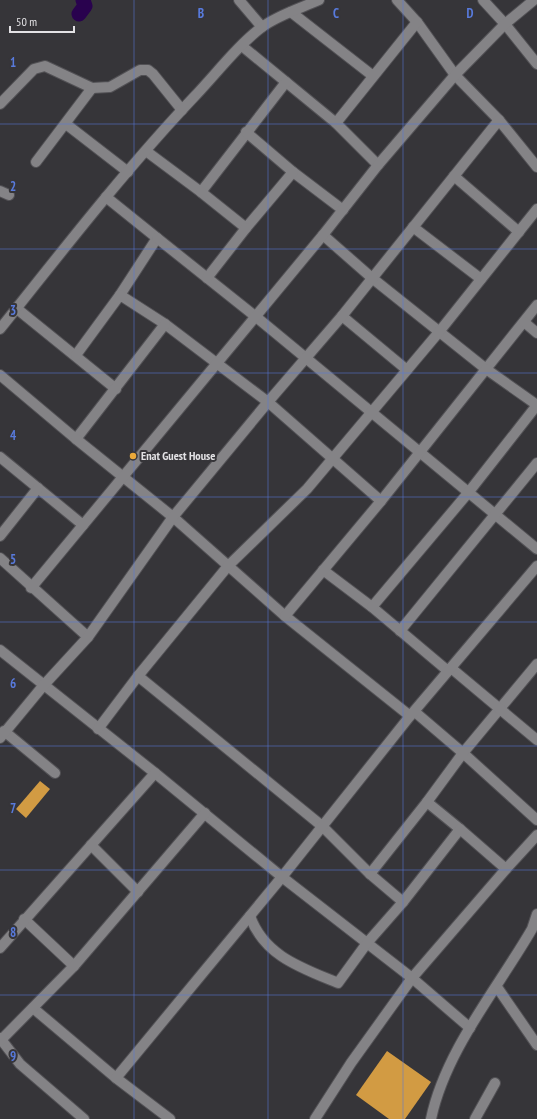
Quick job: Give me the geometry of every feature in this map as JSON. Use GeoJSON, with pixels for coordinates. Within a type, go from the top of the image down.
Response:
{"type":"FeatureCollection","features":[{"type":"Feature","properties":{"kind":"street"},"geometry":{"type":"LineString","coordinates":[[239,0],[262,27]]}},
{"type":"Feature","properties":{"kind":"street"},"geometry":{"type":"LineString","coordinates":[[0,329],[106,197],[182,110],[242,46],[262,27],[319,0]]}},
{"type":"Feature","properties":{"kind":"street"},"geometry":{"type":"LineString","coordinates":[[397,0],[417,22],[455,75],[499,120],[537,167]]}},
{"type":"Feature","properties":{"kind":"street"},"geometry":{"type":"LineString","coordinates":[[483,0],[505,24],[537,64]]}},
{"type":"Feature","properties":{"kind":"street"},"geometry":{"type":"LineString","coordinates":[[31,588],[218,363],[255,316],[323,235],[378,165],[455,75],[505,24],[534,0]]}},
{"type":"Feature","properties":{"kind":"street"},"geometry":{"type":"LineString","coordinates":[[291,12],[373,76]]}},
{"type":"Feature","properties":{"kind":"street"},"geometry":{"type":"LineString","coordinates":[[336,123],[417,22]]}},
{"type":"Feature","properties":{"kind":"street"},"geometry":{"type":"LineString","coordinates":[[242,46],[336,123],[378,165]]}},
{"type":"Feature","properties":{"kind":"street"},"geometry":{"type":"LineString","coordinates":[[0,104],[34,69],[45,66],[92,88],[110,87],[140,70],[148,70],[153,74],[182,110]]}},
{"type":"Feature","properties":{"kind":"street"},"geometry":{"type":"LineString","coordinates":[[201,192],[286,82]]}},
{"type":"Feature","properties":{"kind":"street"},"geometry":{"type":"LineString","coordinates":[[36,162],[92,88]]}},
{"type":"Feature","properties":{"kind":"street"},"geometry":{"type":"LineString","coordinates":[[55,773],[2,734],[88,637],[173,517],[268,402],[342,316],[499,120]]}},
{"type":"Feature","properties":{"kind":"street"},"geometry":{"type":"LineString","coordinates":[[66,124],[128,172]]}},
{"type":"Feature","properties":{"kind":"street"},"geometry":{"type":"LineString","coordinates":[[246,132],[293,172],[343,210]]}},
{"type":"Feature","properties":{"kind":"street"},"geometry":{"type":"LineString","coordinates":[[146,151],[246,228]]}},
{"type":"Feature","properties":{"kind":"street"},"geometry":{"type":"LineString","coordinates":[[207,278],[246,228],[293,172]]}},
{"type":"Feature","properties":{"kind":"street"},"geometry":{"type":"LineString","coordinates":[[454,176],[519,232]]}},
{"type":"Feature","properties":{"kind":"street"},"geometry":{"type":"LineString","coordinates":[[106,197],[255,316],[418,453],[537,549]]}},
{"type":"Feature","properties":{"kind":"street"},"geometry":{"type":"LineString","coordinates":[[98,729],[138,676],[228,566],[307,489],[407,370],[537,209]]}},
{"type":"Feature","properties":{"kind":"street"},"geometry":{"type":"LineString","coordinates":[[413,227],[481,279]]}},
{"type":"Feature","properties":{"kind":"street"},"geometry":{"type":"LineString","coordinates":[[323,235],[372,278],[438,332],[486,369],[537,405],[468,493],[372,607]]}},
{"type":"Feature","properties":{"kind":"street"},"geometry":{"type":"LineString","coordinates":[[76,355],[120,295],[157,238]]}},
{"type":"Feature","properties":{"kind":"street"},"geometry":{"type":"LineString","coordinates":[[120,295],[166,324],[268,402],[332,460],[381,501]]}},
{"type":"Feature","properties":{"kind":"street"},"geometry":{"type":"LineString","coordinates":[[285,616],[381,501],[537,305]]}},
{"type":"Feature","properties":{"kind":"street"},"geometry":{"type":"LineString","coordinates":[[16,308],[76,355],[116,389]]}},
{"type":"Feature","properties":{"kind":"street"},"geometry":{"type":"LineString","coordinates":[[0,311],[8,318]]}},
{"type":"Feature","properties":{"kind":"street"},"geometry":{"type":"LineString","coordinates":[[342,316],[407,370]]}},
{"type":"Feature","properties":{"kind":"street"},"geometry":{"type":"LineString","coordinates":[[524,322],[537,333]]}},
{"type":"Feature","properties":{"kind":"street"},"geometry":{"type":"LineString","coordinates":[[76,439],[166,324]]}},
{"type":"Feature","properties":{"kind":"street"},"geometry":{"type":"LineString","coordinates":[[0,376],[173,517],[285,616],[464,753],[537,820]]}},
{"type":"Feature","properties":{"kind":"street"},"geometry":{"type":"LineString","coordinates":[[0,457],[82,525]]}},
{"type":"Feature","properties":{"kind":"street"},"geometry":{"type":"LineString","coordinates":[[400,631],[537,463]]}},
{"type":"Feature","properties":{"kind":"street"},"geometry":{"type":"LineString","coordinates":[[0,536],[38,488]]}},
{"type":"Feature","properties":{"kind":"street"},"geometry":{"type":"LineString","coordinates":[[0,558],[31,588],[88,637]]}},
{"type":"Feature","properties":{"kind":"street"},"geometry":{"type":"LineString","coordinates":[[116,1078],[282,877],[449,669],[537,566]]}},
{"type":"Feature","properties":{"kind":"street"},"geometry":{"type":"LineString","coordinates":[[323,570],[372,607],[537,740]]}},
{"type":"Feature","properties":{"kind":"street"},"geometry":{"type":"LineString","coordinates":[[0,650],[43,686],[205,813],[282,877],[412,978],[470,1028]]}},
{"type":"Feature","properties":{"kind":"street"},"geometry":{"type":"LineString","coordinates":[[370,874],[464,753],[537,664]]}},
{"type":"Feature","properties":{"kind":"street"},"geometry":{"type":"LineString","coordinates":[[138,676],[322,826],[370,874],[403,902]]}},
{"type":"Feature","properties":{"kind":"street"},"geometry":{"type":"LineString","coordinates":[[0,948],[24,919],[155,773]]}},
{"type":"Feature","properties":{"kind":"street"},"geometry":{"type":"LineString","coordinates":[[426,802],[506,869]]}},
{"type":"Feature","properties":{"kind":"street"},"geometry":{"type":"LineString","coordinates":[[84,1119],[20,1064],[1,1039],[74,966],[205,813]]}},
{"type":"Feature","properties":{"kind":"street"},"geometry":{"type":"LineString","coordinates":[[250,916],[258,934],[275,952],[314,973],[338,983],[367,943],[403,902],[460,830]]}},
{"type":"Feature","properties":{"kind":"street"},"geometry":{"type":"LineString","coordinates":[[315,1119],[351,1064],[412,978],[537,835]]}},
{"type":"Feature","properties":{"kind":"street"},"geometry":{"type":"LineString","coordinates":[[91,845],[138,892]]}},
{"type":"Feature","properties":{"kind":"street"},"geometry":{"type":"LineString","coordinates":[[431,1119],[434,1104],[449,1068],[470,1028],[532,929],[537,914]]}},
{"type":"Feature","properties":{"kind":"street"},"geometry":{"type":"LineString","coordinates":[[24,919],[74,966]]}},
{"type":"Feature","properties":{"kind":"street"},"geometry":{"type":"LineString","coordinates":[[497,987],[537,1045]]}},
{"type":"Feature","properties":{"kind":"street"},"geometry":{"type":"LineString","coordinates":[[33,1008],[116,1078],[170,1119]]}},
{"type":"Feature","properties":{"kind":"street"},"geometry":{"type":"LineString","coordinates":[[475,1119],[495,1082]]}},
{"type":"Feature","properties":{"kind":"building"},"geometry":{"type":"Polygon","coordinates":[[[40,781],[50,789],[26,818],[16,809],[40,781]]]}},
{"type":"Feature","properties":{"kind":"building"},"geometry":{"type":"Polygon","coordinates":[[[387,1051],[431,1082],[405,1119],[389,1119],[356,1095],[387,1051]]]}},
{"type":"Feature","properties":{"kind":"waterway"},"geometry":{"type":"LineString","coordinates":[[79,14],[85,6],[83,0]]}},
{"type":"Feature","properties":{"kind":"place","name":"Enat Guest House"},"geometry":{"type":"Point","coordinates":[133,456]}}]}
